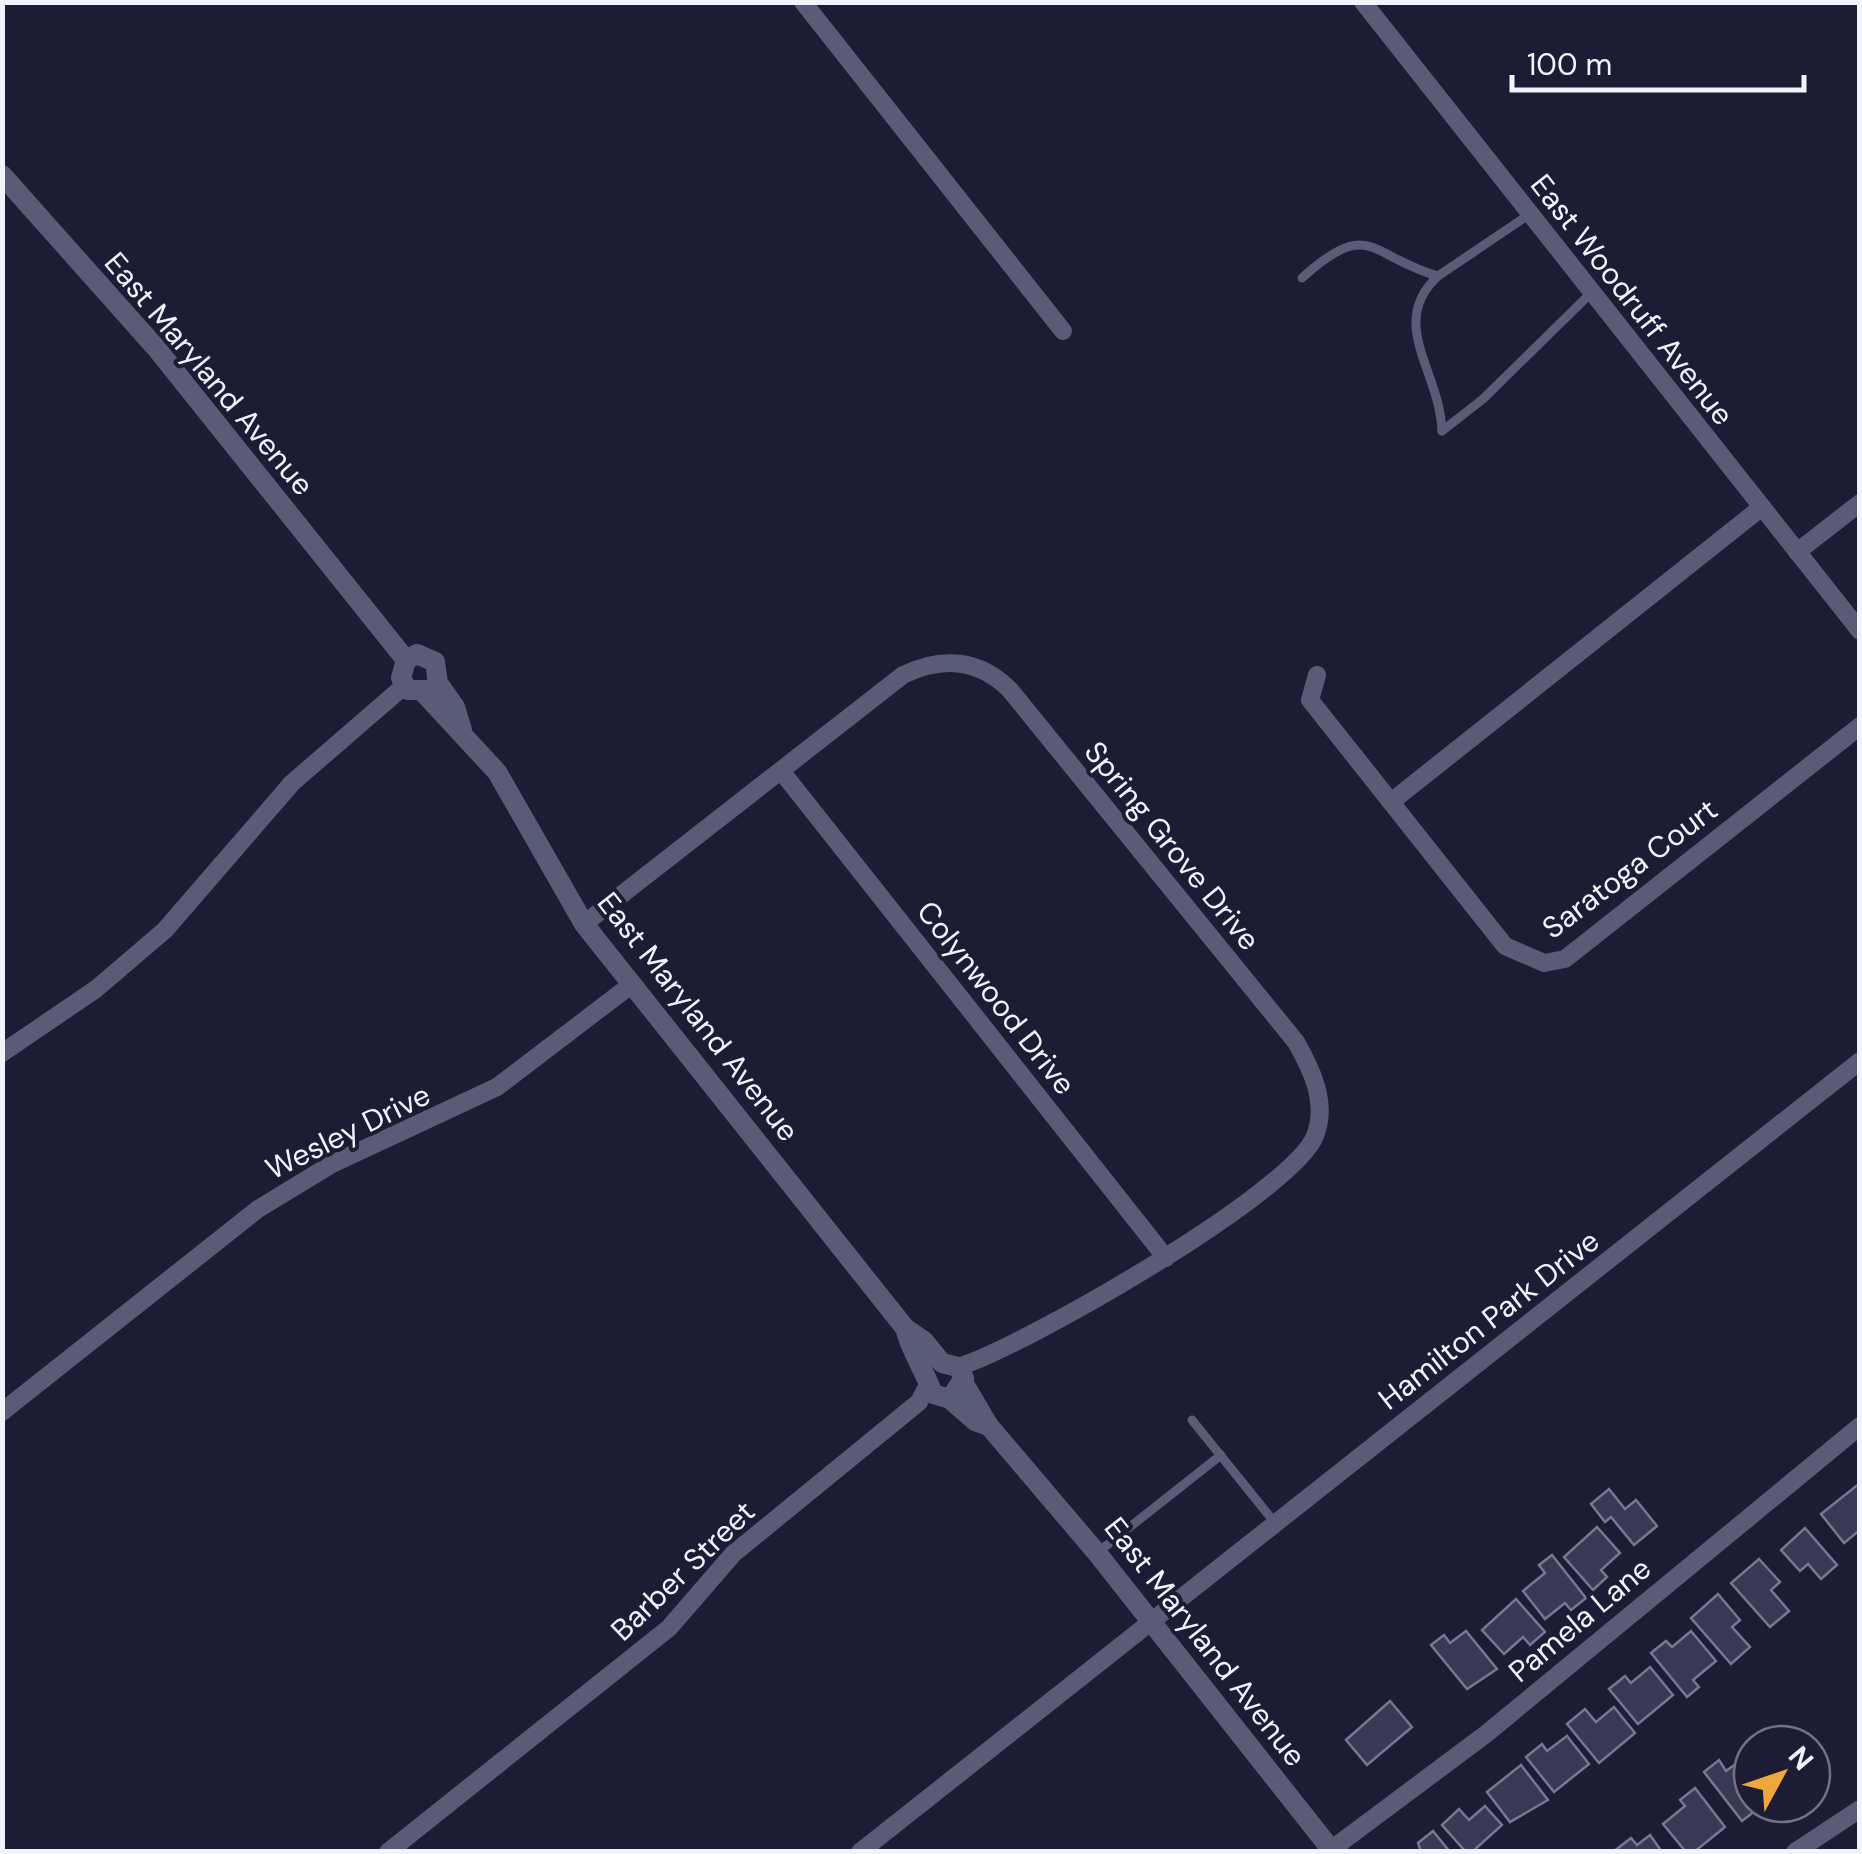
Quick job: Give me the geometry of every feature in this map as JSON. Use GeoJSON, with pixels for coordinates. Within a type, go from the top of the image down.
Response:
{"type":"FeatureCollection","features":[{"type":"Feature","properties":{"kind":"street"},"geometry":{"type":"LineString","coordinates":[[802,2],[1063,331]]}},
{"type":"Feature","properties":{"kind":"street","name":"East Woodruff Avenue"},"geometry":{"type":"LineString","coordinates":[[1363,2],[1860,631]]}},
{"type":"Feature","properties":{"kind":"street","name":"East Maryland Avenue"},"geometry":{"type":"LineString","coordinates":[[2,175],[157,349],[406,660],[417,654],[435,662],[421,687],[497,772],[584,924],[905,1328],[911,1350],[947,1381],[974,1421],[989,1426],[1098,1553],[1330,1851]]}},
{"type":"Feature","properties":{"kind":"street"},"geometry":{"type":"LineString","coordinates":[[1797,552],[1860,504]]}},
{"type":"Feature","properties":{"kind":"street"},"geometry":{"type":"LineString","coordinates":[[1391,802],[1762,508]]}},
{"type":"Feature","properties":{"kind":"street"},"geometry":{"type":"LineString","coordinates":[[2,1053],[96,989],[165,930],[292,782],[421,687],[401,678],[406,660]]}},
{"type":"Feature","properties":{"kind":"street","name":"Spring Grove Drive"},"geometry":{"type":"LineString","coordinates":[[584,924],[903,675],[945,662],[987,672],[1010,690],[1296,1042],[1318,1092],[1320,1114],[1307,1151],[1234,1212],[1166,1258],[947,1381]]}},
{"type":"Feature","properties":{"kind":"street","name":"Saratoga Court"},"geometry":{"type":"LineString","coordinates":[[1317,675],[1310,700],[1505,946],[1544,964],[1564,959],[1860,726]]}},
{"type":"Feature","properties":{"kind":"street","name":"Colynwood Drive"},"geometry":{"type":"LineString","coordinates":[[782,772],[1166,1258]]}},
{"type":"Feature","properties":{"kind":"street","name":"Wesley Drive"},"geometry":{"type":"LineString","coordinates":[[2,1412],[258,1209],[332,1164],[497,1087],[631,986]]}},
{"type":"Feature","properties":{"kind":"street","name":"Hamilton Park Drive"},"geometry":{"type":"LineString","coordinates":[[860,1852],[1860,1061]]}},
{"type":"Feature","properties":{"kind":"street","name":"Barber Street"},"geometry":{"type":"LineString","coordinates":[[388,1852],[669,1628],[733,1554],[947,1381]]}},
{"type":"Feature","properties":{"kind":"street","name":"Pamela Lane"},"geometry":{"type":"LineString","coordinates":[[1330,1851],[1528,1700],[1860,1426]]}},
{"type":"Feature","properties":{"kind":"street"},"geometry":{"type":"LineString","coordinates":[[1796,1852],[1860,1809]]}},
{"type":"Feature","properties":{"kind":"lane"},"geometry":{"type":"LineString","coordinates":[[1530,214],[1438,276],[1422,290],[1412,310],[1414,330],[1441,406],[1442,431],[1484,398],[1591,292]]}},
{"type":"Feature","properties":{"kind":"lane"},"geometry":{"type":"LineString","coordinates":[[1302,278],[1328,254],[1351,244],[1386,251],[1438,276]]}},
{"type":"Feature","properties":{"kind":"lane"},"geometry":{"type":"LineString","coordinates":[[1192,1420],[1276,1525]]}},
{"type":"Feature","properties":{"kind":"lane"},"geometry":{"type":"LineString","coordinates":[[1098,1553],[1221,1456]]}},
{"type":"Feature","properties":{"kind":"building"},"geometry":{"type":"Polygon","coordinates":[[[1860,1483],[1860,1530],[1844,1543],[1821,1514],[1860,1483]]]}},
{"type":"Feature","properties":{"kind":"building"},"geometry":{"type":"Polygon","coordinates":[[[1609,1489],[1625,1509],[1636,1500],[1657,1526],[1634,1545],[1611,1517],[1605,1522],[1591,1504],[1609,1489]]]}},
{"type":"Feature","properties":{"kind":"building"},"geometry":{"type":"Polygon","coordinates":[[[1597,1527],[1620,1553],[1601,1570],[1607,1577],[1593,1590],[1564,1557],[1597,1527]]]}},
{"type":"Feature","properties":{"kind":"building"},"geometry":{"type":"Polygon","coordinates":[[[1805,1528],[1837,1565],[1821,1579],[1808,1564],[1800,1571],[1781,1550],[1805,1528]]]}},
{"type":"Feature","properties":{"kind":"building"},"geometry":{"type":"Polygon","coordinates":[[[1552,1555],[1586,1598],[1571,1610],[1565,1603],[1545,1619],[1523,1591],[1545,1573],[1539,1565],[1552,1555]]]}},
{"type":"Feature","properties":{"kind":"building"},"geometry":{"type":"Polygon","coordinates":[[[1759,1559],[1780,1582],[1771,1590],[1789,1611],[1770,1627],[1731,1583],[1759,1559]]]}},
{"type":"Feature","properties":{"kind":"building"},"geometry":{"type":"Polygon","coordinates":[[[1718,1594],[1740,1620],[1732,1627],[1750,1647],[1731,1664],[1691,1618],[1718,1594]]]}},
{"type":"Feature","properties":{"kind":"building"},"geometry":{"type":"Polygon","coordinates":[[[1516,1599],[1545,1632],[1530,1645],[1523,1637],[1504,1654],[1482,1630],[1516,1599]]]}},
{"type":"Feature","properties":{"kind":"building"},"geometry":{"type":"Polygon","coordinates":[[[1466,1631],[1497,1669],[1467,1689],[1431,1645],[1444,1635],[1450,1643],[1466,1631]]]}},
{"type":"Feature","properties":{"kind":"building"},"geometry":{"type":"Polygon","coordinates":[[[1691,1631],[1716,1661],[1693,1680],[1699,1687],[1687,1697],[1651,1653],[1666,1641],[1672,1647],[1691,1631]]]}},
{"type":"Feature","properties":{"kind":"building"},"geometry":{"type":"Polygon","coordinates":[[[1650,1667],[1673,1695],[1638,1724],[1609,1689],[1625,1676],[1631,1683],[1650,1667]]]}},
{"type":"Feature","properties":{"kind":"building"},"geometry":{"type":"Polygon","coordinates":[[[1390,1701],[1412,1727],[1367,1765],[1346,1740],[1390,1701]]]}},
{"type":"Feature","properties":{"kind":"building"},"geometry":{"type":"Polygon","coordinates":[[[1614,1707],[1635,1733],[1599,1763],[1567,1724],[1585,1709],[1596,1722],[1614,1707]]]}},
{"type":"Feature","properties":{"kind":"building"},"geometry":{"type":"Polygon","coordinates":[[[1567,1736],[1589,1764],[1554,1792],[1526,1757],[1542,1744],[1547,1751],[1567,1736]]]}},
{"type":"Feature","properties":{"kind":"building"},"geometry":{"type":"Polygon","coordinates":[[[1719,1760],[1726,1771],[1732,1767],[1732,1808],[1704,1772],[1719,1760]]]}},
{"type":"Feature","properties":{"kind":"building"},"geometry":{"type":"Polygon","coordinates":[[[1521,1765],[1548,1800],[1510,1822],[1487,1792],[1521,1765]]]}},
{"type":"Feature","properties":{"kind":"building"},"geometry":{"type":"Polygon","coordinates":[[[1695,1788],[1725,1827],[1694,1852],[1686,1852],[1663,1824],[1685,1806],[1680,1800],[1695,1788]]]}},
{"type":"Feature","properties":{"kind":"building"},"geometry":{"type":"Polygon","coordinates":[[[1485,1806],[1502,1825],[1472,1852],[1466,1852],[1442,1825],[1459,1809],[1469,1820],[1485,1806]]]}},
{"type":"Feature","properties":{"kind":"building"},"geometry":{"type":"Polygon","coordinates":[[[1433,1831],[1450,1852],[1421,1852],[1418,1843],[1433,1831]]]}},
{"type":"Feature","properties":{"kind":"building"},"geometry":{"type":"Polygon","coordinates":[[[1650,1835],[1662,1852],[1613,1852],[1631,1838],[1637,1845],[1650,1835]]]}}]}
